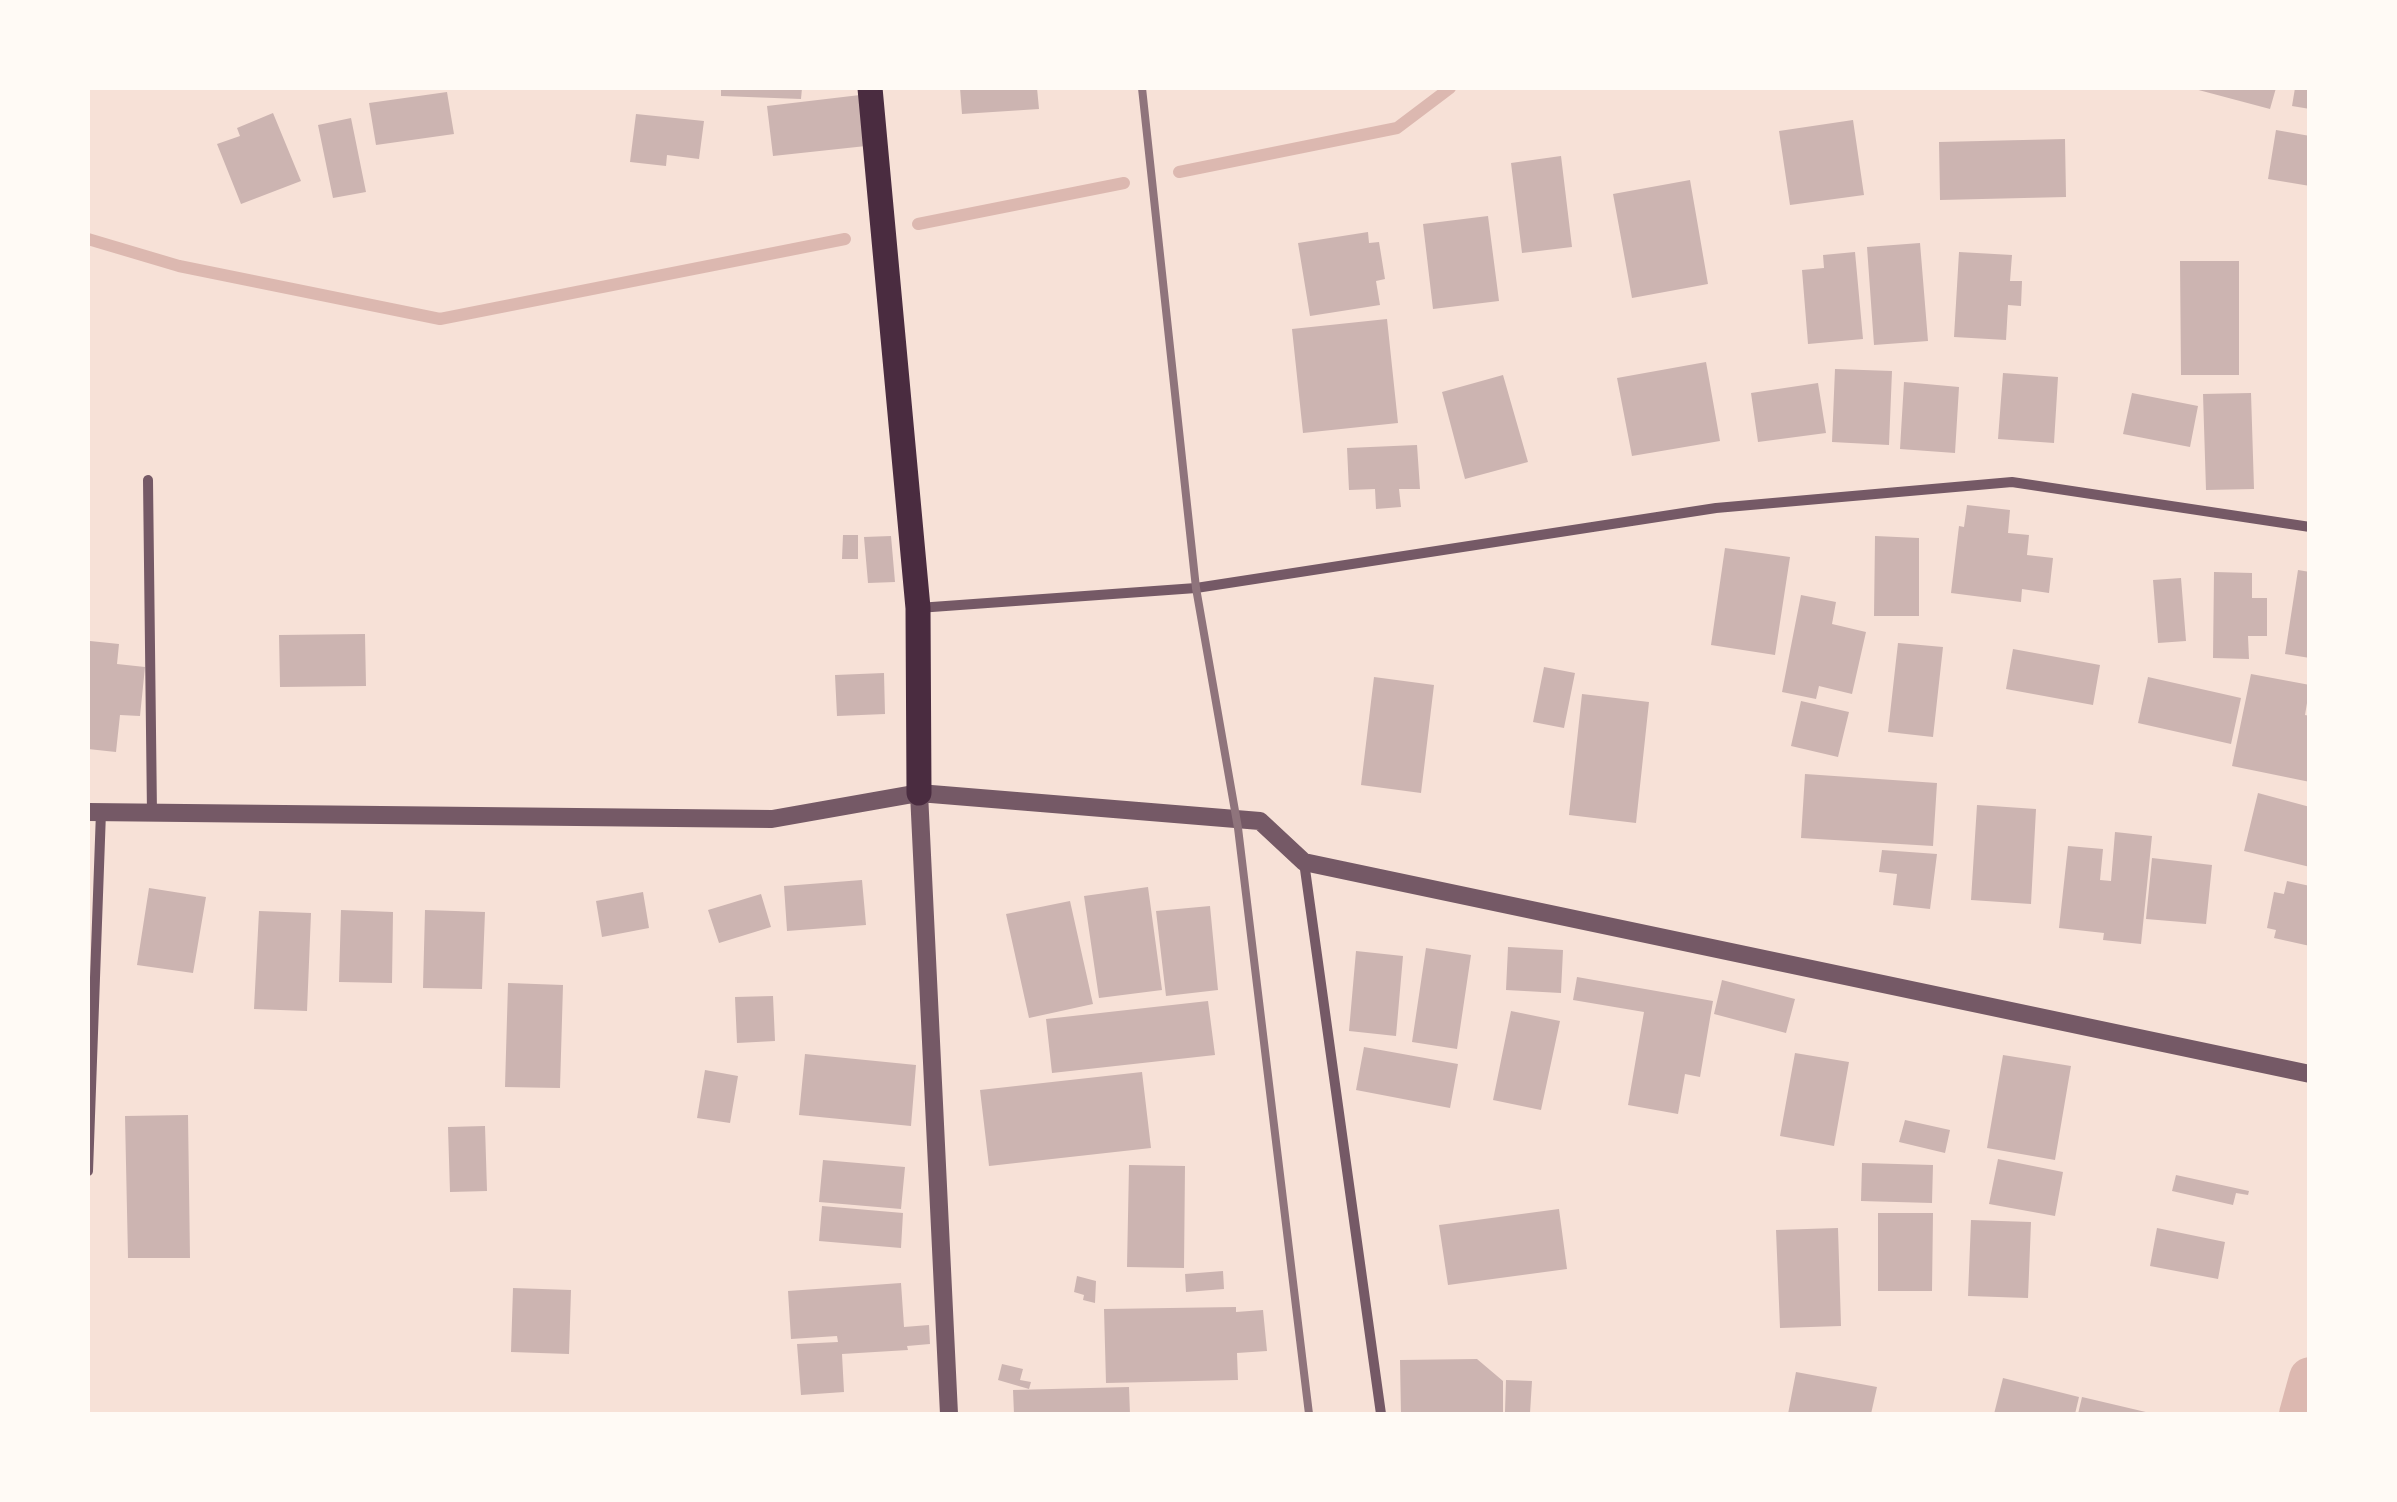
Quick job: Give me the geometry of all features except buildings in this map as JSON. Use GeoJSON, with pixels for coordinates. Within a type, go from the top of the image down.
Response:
{"type":"FeatureCollection","features":[{"type":"Feature","properties":{"kind":"main road"},"geometry":{"type":"LineString","coordinates":[[870,88],[918,608],[919,792]]}},
{"type":"Feature","properties":{"kind":"street"},"geometry":{"type":"LineString","coordinates":[[148,480],[152,814]]}},
{"type":"Feature","properties":{"kind":"street"},"geometry":{"type":"LineString","coordinates":[[918,608],[1196,588],[1716,508],[2012,482],[2310,527]]}},
{"type":"Feature","properties":{"kind":"street"},"geometry":{"type":"LineString","coordinates":[[919,792],[949,1414]]}},
{"type":"Feature","properties":{"kind":"street"},"geometry":{"type":"LineString","coordinates":[[88,1172],[94,812],[772,819],[919,792],[1260,821],[1304,862],[2310,1074]]}},
{"type":"Feature","properties":{"kind":"street"},"geometry":{"type":"LineString","coordinates":[[1304,862],[1381,1414]]}},
{"type":"Feature","properties":{"kind":"waterway"},"geometry":{"type":"LineString","coordinates":[[1179,172],[1397,128],[1450,88]]}},
{"type":"Feature","properties":{"kind":"waterway"},"geometry":{"type":"LineString","coordinates":[[918,224],[1124,183]]}},
{"type":"Feature","properties":{"kind":"waterway"},"geometry":{"type":"LineString","coordinates":[[88,239],[179,266],[440,319],[845,239]]}},
{"type":"Feature","properties":{"kind":"waterway"},"geometry":{"type":"LineString","coordinates":[[2300,1414],[2310,1378]]}},
{"type":"Feature","properties":{"kind":"railway"},"geometry":{"type":"LineString","coordinates":[[1142,88],[1196,588],[1238,828],[1309,1414]]}}]}
